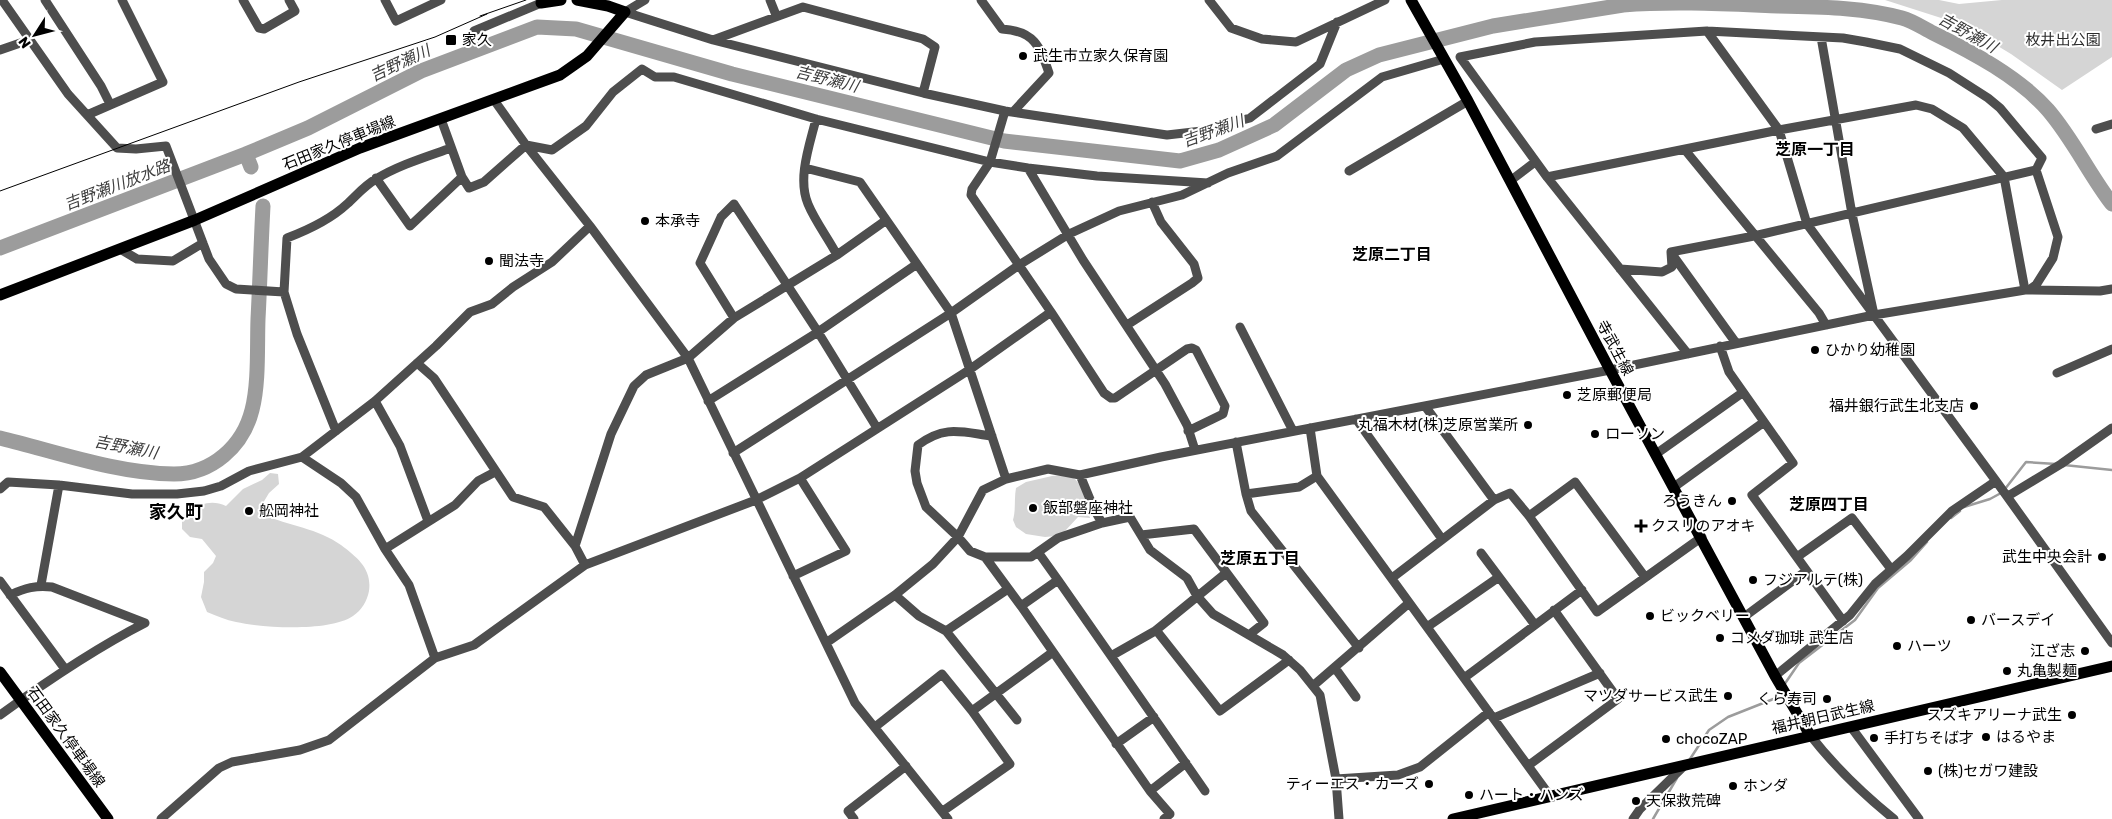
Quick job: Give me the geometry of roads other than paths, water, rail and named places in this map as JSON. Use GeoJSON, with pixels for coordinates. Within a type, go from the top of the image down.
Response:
{"type":"FeatureCollection","features":[{"type":"Feature","properties":{"kind":"main road"},"geometry":{"type":"LineString","coordinates":[[540,1],[561,0]]}},
{"type":"Feature","properties":{"kind":"main road"},"geometry":{"type":"LineString","coordinates":[[577,0],[608,6],[624,12]]}},
{"type":"Feature","properties":{"kind":"main road","name":"寺武生線"},"geometry":{"type":"LineString","coordinates":[[1411,0],[1468,101],[1610,370],[1810,735]]}},
{"type":"Feature","properties":{"kind":"main road","name":"石田家久停車場線"},"geometry":{"type":"LineString","coordinates":[[0,295],[195,220],[360,148],[560,75],[581,62],[624,12]]}},
{"type":"Feature","properties":{"kind":"main road","name":"福井朝日武生線"},"geometry":{"type":"LineString","coordinates":[[1453,819],[2112,666]]}},
{"type":"Feature","properties":{"kind":"main road","name":"石田家久停車場線"},"geometry":{"type":"LineString","coordinates":[[0,672],[108,819]]}},
{"type":"Feature","properties":{"kind":"street"},"geometry":{"type":"LineString","coordinates":[[2,0],[68,94],[117,148],[140,149],[164,145],[168,150],[214,267],[226,284],[236,290],[284,292]]}},
{"type":"Feature","properties":{"kind":"street"},"geometry":{"type":"LineString","coordinates":[[45,0],[101,86],[110,104]]}},
{"type":"Feature","properties":{"kind":"street"},"geometry":{"type":"LineString","coordinates":[[87,115],[163,82],[122,0]]}},
{"type":"Feature","properties":{"kind":"street"},"geometry":{"type":"LineString","coordinates":[[243,0],[259,28],[264,29],[296,11],[289,0]]}},
{"type":"Feature","properties":{"kind":"street"},"geometry":{"type":"LineString","coordinates":[[385,0],[396,21],[442,0]]}},
{"type":"Feature","properties":{"kind":"street"},"geometry":{"type":"LineString","coordinates":[[624,12],[644,0]]}},
{"type":"Feature","properties":{"kind":"street"},"geometry":{"type":"LineString","coordinates":[[770,0],[776,16]]}},
{"type":"Feature","properties":{"kind":"street"},"geometry":{"type":"LineString","coordinates":[[980,0],[1002,29],[1018,31],[1033,40],[1040,48],[1049,73],[1009,112],[999,130],[990,162],[972,189],[971,195],[1107,396],[1115,398],[1187,349],[1192,348],[1196,350],[1225,406],[1225,410],[1223,414],[1188,430]]}},
{"type":"Feature","properties":{"kind":"street"},"geometry":{"type":"LineString","coordinates":[[1209,0],[1231,28],[1262,39],[1296,42],[1384,0]]}},
{"type":"Feature","properties":{"kind":"street"},"geometry":{"type":"LineString","coordinates":[[474,31],[540,1]]}},
{"type":"Feature","properties":{"kind":"street"},"geometry":{"type":"LineString","coordinates":[[712,40],[803,7],[923,39],[935,47],[923,93]]}},
{"type":"Feature","properties":{"kind":"street"},"geometry":{"type":"LineString","coordinates":[[624,12],[712,40],[923,93],[1009,112],[1167,135],[1202,131],[1250,118],[1320,64],[1337,22]]}},
{"type":"Feature","properties":{"kind":"street"},"geometry":{"type":"LineString","coordinates":[[1707,30],[1779,130],[1807,224],[2008,496],[2112,643]]}},
{"type":"Feature","properties":{"kind":"street"},"geometry":{"type":"LineString","coordinates":[[1688,354],[1546,177],[1460,57],[1535,42],[1707,30],[1843,38],[1900,48],[1949,73],[2000,108],[2042,158],[2036,170],[2058,237],[2052,258],[2036,284],[2027,290]]}},
{"type":"Feature","properties":{"kind":"street"},"geometry":{"type":"LineString","coordinates":[[1821,37],[1852,214],[1874,315]]}},
{"type":"Feature","properties":{"kind":"street"},"geometry":{"type":"LineString","coordinates":[[0,50],[29,40]]}},
{"type":"Feature","properties":{"kind":"street"},"geometry":{"type":"LineString","coordinates":[[733,453],[951,313],[1019,265],[1069,234],[1119,211],[1182,195],[1228,173],[1277,156],[1382,77],[1442,56]]}},
{"type":"Feature","properties":{"kind":"street"},"geometry":{"type":"LineString","coordinates":[[526,145],[552,150],[586,126],[613,92],[642,69],[655,77],[674,77],[816,119],[990,162],[1098,176],[1208,183]]}},
{"type":"Feature","properties":{"kind":"street"},"geometry":{"type":"LineString","coordinates":[[494,100],[688,358],[855,703],[945,815],[1010,764],[972,711],[942,674],[875,727]]}},
{"type":"Feature","properties":{"kind":"street"},"geometry":{"type":"LineString","coordinates":[[1349,170],[1468,101]]}},
{"type":"Feature","properties":{"kind":"street"},"geometry":{"type":"LineString","coordinates":[[1546,177],[1779,130],[1916,105],[1932,109],[1963,128],[2004,177],[2027,290]]}},
{"type":"Feature","properties":{"kind":"street"},"geometry":{"type":"LineString","coordinates":[[441,119],[462,177],[469,188],[484,182],[526,145]]}},
{"type":"Feature","properties":{"kind":"street"},"geometry":{"type":"LineString","coordinates":[[816,119],[805,168],[804,191],[808,204],[837,255]]}},
{"type":"Feature","properties":{"kind":"street"},"geometry":{"type":"LineString","coordinates":[[2096,129],[2112,124]]}},
{"type":"Feature","properties":{"kind":"street"},"geometry":{"type":"LineString","coordinates":[[336,431],[297,334],[284,292],[286,238],[308,230],[330,217],[347,204],[359,190],[376,178],[451,148]]}},
{"type":"Feature","properties":{"kind":"street"},"geometry":{"type":"LineString","coordinates":[[1685,150],[1819,313],[1826,325]]}},
{"type":"Feature","properties":{"kind":"street"},"geometry":{"type":"LineString","coordinates":[[1510,181],[1535,162]]}},
{"type":"Feature","properties":{"kind":"street"},"geometry":{"type":"LineString","coordinates":[[805,168],[860,182],[885,221],[951,313],[1006,480]]}},
{"type":"Feature","properties":{"kind":"street"},"geometry":{"type":"LineString","coordinates":[[1028,168],[1083,260],[1128,325],[1156,370],[1188,430],[1195,450]]}},
{"type":"Feature","properties":{"kind":"street"},"geometry":{"type":"LineString","coordinates":[[1671,252],[1852,214],[2036,170]]}},
{"type":"Feature","properties":{"kind":"street"},"geometry":{"type":"LineString","coordinates":[[376,178],[410,226],[462,177]]}},
{"type":"Feature","properties":{"kind":"street"},"geometry":{"type":"LineString","coordinates":[[1128,325],[1198,278],[1194,264],[1161,222],[1152,202]]}},
{"type":"Feature","properties":{"kind":"street"},"geometry":{"type":"LineString","coordinates":[[734,318],[700,263],[721,217],[734,204],[786,286],[818,332],[877,428]]}},
{"type":"Feature","properties":{"kind":"street"},"geometry":{"type":"LineString","coordinates":[[575,546],[611,434],[630,392],[646,375],[688,358],[734,318],[837,255],[885,221]]}},
{"type":"Feature","properties":{"kind":"street"},"geometry":{"type":"LineString","coordinates":[[0,489],[8,482],[59,485],[132,494],[177,494],[204,491],[221,486],[249,471],[302,457],[375,401],[470,312],[492,304],[513,287],[552,262],[590,226]]}},
{"type":"Feature","properties":{"kind":"street"},"geometry":{"type":"LineString","coordinates":[[120,249],[137,259],[173,261],[204,243]]}},
{"type":"Feature","properties":{"kind":"street"},"geometry":{"type":"LineString","coordinates":[[1620,269],[1662,272],[1672,267],[1671,252]]}},
{"type":"Feature","properties":{"kind":"street"},"geometry":{"type":"LineString","coordinates":[[1671,252],[1736,343]]}},
{"type":"Feature","properties":{"kind":"street"},"geometry":{"type":"LineString","coordinates":[[708,401],[818,332],[917,264]]}},
{"type":"Feature","properties":{"kind":"street"},"geometry":{"type":"LineString","coordinates":[[826,643],[895,595],[933,564],[958,537],[983,490],[1006,480],[1048,469],[1080,475],[1195,450],[1610,370],[1874,315],[2027,290],[2100,291],[2112,289]]}},
{"type":"Feature","properties":{"kind":"street"},"geometry":{"type":"LineString","coordinates":[[161,819],[219,768],[232,762],[300,750],[329,740],[435,658],[474,646],[585,564],[756,500],[800,478],[969,370],[1051,312]]}},
{"type":"Feature","properties":{"kind":"street"},"geometry":{"type":"LineString","coordinates":[[1240,327],[1293,431]]}},
{"type":"Feature","properties":{"kind":"street"},"geometry":{"type":"LineString","coordinates":[[1720,346],[1729,372],[1742,393],[1793,463],[1752,495],[1843,621]]}},
{"type":"Feature","properties":{"kind":"street"},"geometry":{"type":"LineString","coordinates":[[2058,373],[2112,349]]}},
{"type":"Feature","properties":{"kind":"street"},"geometry":{"type":"LineString","coordinates":[[417,363],[434,378],[494,472],[513,497],[544,507],[575,546],[585,564]]}},
{"type":"Feature","properties":{"kind":"street"},"geometry":{"type":"LineString","coordinates":[[1656,454],[1742,393]]}},
{"type":"Feature","properties":{"kind":"street"},"geometry":{"type":"LineString","coordinates":[[375,401],[400,446],[428,520]]}},
{"type":"Feature","properties":{"kind":"street"},"geometry":{"type":"LineString","coordinates":[[1426,406],[1494,500]]}},
{"type":"Feature","properties":{"kind":"street"},"geometry":{"type":"LineString","coordinates":[[1356,419],[1442,539]]}},
{"type":"Feature","properties":{"kind":"street"},"geometry":{"type":"LineString","coordinates":[[1674,487],[1764,422]]}},
{"type":"Feature","properties":{"kind":"street"},"geometry":{"type":"LineString","coordinates":[[1310,428],[1317,476],[1550,796]]}},
{"type":"Feature","properties":{"kind":"street"},"geometry":{"type":"LineString","coordinates":[[2008,496],[2061,464],[2112,428]]}},
{"type":"Feature","properties":{"kind":"street"},"geometry":{"type":"LineString","coordinates":[[992,436],[945,431],[930,436],[918,445],[915,471],[926,507],[970,551],[985,556],[1031,557],[1058,538],[1102,523],[1130,517],[1150,550],[1187,578],[1197,596],[1213,614],[1250,634],[1289,660],[1314,685],[1320,695],[1336,779],[1339,819]]}},
{"type":"Feature","properties":{"kind":"street"},"geometry":{"type":"LineString","coordinates":[[1236,442],[1251,511],[1359,648]]}},
{"type":"Feature","properties":{"kind":"street"},"geometry":{"type":"LineString","coordinates":[[302,457],[341,483],[356,497],[384,549],[409,585],[435,658]]}},
{"type":"Feature","properties":{"kind":"street"},"geometry":{"type":"LineString","coordinates":[[384,549],[455,504],[478,481],[494,472]]}},
{"type":"Feature","properties":{"kind":"street"},"geometry":{"type":"LineString","coordinates":[[1080,475],[1102,523]]}},
{"type":"Feature","properties":{"kind":"street"},"geometry":{"type":"LineString","coordinates":[[1246,494],[1299,487],[1317,476]]}},
{"type":"Feature","properties":{"kind":"street"},"geometry":{"type":"LineString","coordinates":[[793,576],[846,551],[800,478]]}},
{"type":"Feature","properties":{"kind":"street"},"geometry":{"type":"LineString","coordinates":[[1776,676],[1850,616],[1875,584],[1907,556],[1952,511],[1996,481]]}},
{"type":"Feature","properties":{"kind":"street"},"geometry":{"type":"LineString","coordinates":[[1529,516],[1575,482],[1645,577]]}},
{"type":"Feature","properties":{"kind":"street"},"geometry":{"type":"LineString","coordinates":[[41,586],[59,485]]}},
{"type":"Feature","properties":{"kind":"street"},"geometry":{"type":"LineString","coordinates":[[1392,578],[1494,500],[1510,493],[1529,516],[1597,612],[1702,537]]}},
{"type":"Feature","properties":{"kind":"street"},"geometry":{"type":"LineString","coordinates":[[1797,557],[1852,518],[1891,569]]}},
{"type":"Feature","properties":{"kind":"street"},"geometry":{"type":"LineString","coordinates":[[1140,535],[1194,529],[1264,623],[1250,634]]}},
{"type":"Feature","properties":{"kind":"street"},"geometry":{"type":"LineString","coordinates":[[1038,552],[1205,790]]}},
{"type":"Feature","properties":{"kind":"street"},"geometry":{"type":"LineString","coordinates":[[1481,552],[1535,625]]}},
{"type":"Feature","properties":{"kind":"street"},"geometry":{"type":"LineString","coordinates":[[985,556],[1150,792],[1170,814],[1164,819]]}},
{"type":"Feature","properties":{"kind":"street"},"geometry":{"type":"LineString","coordinates":[[1744,617],[1806,571]]}},
{"type":"Feature","properties":{"kind":"street"},"geometry":{"type":"LineString","coordinates":[[1111,656],[1156,630],[1226,573]]}},
{"type":"Feature","properties":{"kind":"street"},"geometry":{"type":"LineString","coordinates":[[1427,628],[1499,577]]}},
{"type":"Feature","properties":{"kind":"street"},"geometry":{"type":"LineString","coordinates":[[1021,606],[1058,580]]}},
{"type":"Feature","properties":{"kind":"street"},"geometry":{"type":"LineString","coordinates":[[0,581],[65,669]]}},
{"type":"Feature","properties":{"kind":"street"},"geometry":{"type":"LineString","coordinates":[[0,715],[107,642],[146,622],[67,592],[41,586],[27,587],[10,595]]}},
{"type":"Feature","properties":{"kind":"street"},"geometry":{"type":"LineString","coordinates":[[946,631],[1008,589]]}},
{"type":"Feature","properties":{"kind":"street"},"geometry":{"type":"LineString","coordinates":[[1464,678],[1582,590]]}},
{"type":"Feature","properties":{"kind":"street"},"geometry":{"type":"LineString","coordinates":[[895,595],[919,616],[946,631],[1018,720]]}},
{"type":"Feature","properties":{"kind":"street"},"geometry":{"type":"LineString","coordinates":[[1314,685],[1409,603]]}},
{"type":"Feature","properties":{"kind":"street"},"geometry":{"type":"LineString","coordinates":[[1529,765],[1618,699],[1554,610]]}},
{"type":"Feature","properties":{"kind":"street"},"geometry":{"type":"LineString","coordinates":[[1156,630],[1220,711],[1289,660]]}},
{"type":"Feature","properties":{"kind":"street"},"geometry":{"type":"LineString","coordinates":[[972,711],[1053,652]]}},
{"type":"Feature","properties":{"kind":"street"},"geometry":{"type":"LineString","coordinates":[[1335,668],[1356,696]]}},
{"type":"Feature","properties":{"kind":"street"},"geometry":{"type":"LineString","coordinates":[[1336,779],[1398,775],[1420,766],[1492,715],[1600,673]]}},
{"type":"Feature","properties":{"kind":"street"},"geometry":{"type":"LineString","coordinates":[[1116,744],[1154,718]]}},
{"type":"Feature","properties":{"kind":"street"},"geometry":{"type":"LineString","coordinates":[[1852,727],[1919,819]]}},
{"type":"Feature","properties":{"kind":"street"},"geometry":{"type":"LineString","coordinates":[[1810,735],[1829,759],[1864,795],[1894,819]]}},
{"type":"Feature","properties":{"kind":"street"},"geometry":{"type":"LineString","coordinates":[[1150,792],[1186,763]]}},
{"type":"Feature","properties":{"kind":"street"},"geometry":{"type":"LineString","coordinates":[[1634,819],[1646,803],[1686,764]]}},
{"type":"Feature","properties":{"kind":"street"},"geometry":{"type":"LineString","coordinates":[[854,819],[848,811],[906,766]]}},
{"type":"Feature","properties":{"kind":"waterway","name":"吉野瀬川"},"geometry":{"type":"LineString","coordinates":[[251,167],[246,154],[308,128],[421,71],[537,27],[576,29],[732,74],[1004,141],[1180,161],[1219,150],[1274,125],[1346,70],[1379,55],[1493,26],[1623,5],[1700,3],[1825,7],[1887,14],[1914,23],[1994,66],[2036,98],[2057,121],[2112,204]]}},
{"type":"Feature","properties":{"kind":"waterway","name":"吉野瀬川放水路"},"geometry":{"type":"LineString","coordinates":[[0,248],[246,154]]}},
{"type":"Feature","properties":{"kind":"waterway","name":"吉野瀬川"},"geometry":{"type":"LineString","coordinates":[[0,438],[86,461],[153,473],[188,473],[201,469],[224,456],[248,423],[256,388],[263,206]]}},
{"type":"Feature","properties":{"kind":"waterway"},"geometry":{"type":"LineString","coordinates":[[2005,489],[2026,462],[2056,464]]}},
{"type":"Feature","properties":{"kind":"waterway"},"geometry":{"type":"LineString","coordinates":[[2064,465],[2112,470]]}},
{"type":"Feature","properties":{"kind":"waterway"},"geometry":{"type":"LineString","coordinates":[[1964,507],[1990,499],[2001,493]]}},
{"type":"Feature","properties":{"kind":"waterway"},"geometry":{"type":"LineString","coordinates":[[1951,518],[1960,511]]}},
{"type":"Feature","properties":{"kind":"waterway"},"geometry":{"type":"LineString","coordinates":[[1784,685],[1799,663],[1855,620],[1878,588],[1911,560],[1927,542]]}},
{"type":"Feature","properties":{"kind":"waterway"},"geometry":{"type":"LineString","coordinates":[[1690,759],[1709,730],[1728,717],[1776,698],[1780,692]]}},
{"type":"Feature","properties":{"kind":"waterway"},"geometry":{"type":"LineString","coordinates":[[1653,819],[1677,778]]}},
{"type":"Feature","properties":{"kind":"tram line"},"geometry":{"type":"LineString","coordinates":[[480,16],[526,0]]}},
{"type":"Feature","properties":{"kind":"tram line"},"geometry":{"type":"LineString","coordinates":[[0,191],[299,82],[435,37],[487,14]]}},
{"type":"Feature","properties":{"kind":"place","name":"家久"},"geometry":{"type":"Point","coordinates":[451,40]}},
{"type":"Feature","properties":{"kind":"place","name":"武生市立家久保育園"},"geometry":{"type":"Point","coordinates":[1023,56]}},
{"type":"Feature","properties":{"kind":"place","name":"本承寺"},"geometry":{"type":"Point","coordinates":[645,221]}},
{"type":"Feature","properties":{"kind":"place","name":"聞法寺"},"geometry":{"type":"Point","coordinates":[489,261]}},
{"type":"Feature","properties":{"kind":"place","name":"ひかり幼稚園"},"geometry":{"type":"Point","coordinates":[1815,350]}},
{"type":"Feature","properties":{"kind":"place","name":"芝原郵便局"},"geometry":{"type":"Point","coordinates":[1567,395]}},
{"type":"Feature","properties":{"kind":"place","name":"福井銀行武生北支店"},"geometry":{"type":"Point","coordinates":[1974,406]}},
{"type":"Feature","properties":{"kind":"place","name":"丸福木材(株)芝原営業所"},"geometry":{"type":"Point","coordinates":[1528,425]}},
{"type":"Feature","properties":{"kind":"place","name":"ローソン"},"geometry":{"type":"Point","coordinates":[1595,434]}},
{"type":"Feature","properties":{"kind":"place","name":"ろうきん"},"geometry":{"type":"Point","coordinates":[1732,501]}},
{"type":"Feature","properties":{"kind":"place","name":"飯部磐座神社"},"geometry":{"type":"Point","coordinates":[1033,508]}},
{"type":"Feature","properties":{"kind":"place","name":"舩岡神社"},"geometry":{"type":"Point","coordinates":[249,511]}},
{"type":"Feature","properties":{"kind":"place","name":"クスリのアオキ"},"geometry":{"type":"Point","coordinates":[1641,526]}},
{"type":"Feature","properties":{"kind":"place","name":"武生中央会計"},"geometry":{"type":"Point","coordinates":[2102,557]}},
{"type":"Feature","properties":{"kind":"place","name":"フジアルテ(株)"},"geometry":{"type":"Point","coordinates":[1753,580]}},
{"type":"Feature","properties":{"kind":"place","name":"ビックベリー"},"geometry":{"type":"Point","coordinates":[1650,616]}},
{"type":"Feature","properties":{"kind":"place","name":"バースデイ"},"geometry":{"type":"Point","coordinates":[1971,620]}},
{"type":"Feature","properties":{"kind":"place","name":"コメダ珈琲 武生店"},"geometry":{"type":"Point","coordinates":[1720,638]}},
{"type":"Feature","properties":{"kind":"place","name":"ハーツ"},"geometry":{"type":"Point","coordinates":[1897,646]}},
{"type":"Feature","properties":{"kind":"place","name":"江ざ志"},"geometry":{"type":"Point","coordinates":[2085,651]}},
{"type":"Feature","properties":{"kind":"place","name":"丸亀製麺"},"geometry":{"type":"Point","coordinates":[2007,671]}},
{"type":"Feature","properties":{"kind":"place","name":"マツダサービス武生"},"geometry":{"type":"Point","coordinates":[1728,696]}},
{"type":"Feature","properties":{"kind":"place","name":"くら寿司"},"geometry":{"type":"Point","coordinates":[1827,699]}},
{"type":"Feature","properties":{"kind":"place","name":"スズキアリーナ武生"},"geometry":{"type":"Point","coordinates":[2072,715]}},
{"type":"Feature","properties":{"kind":"place","name":"はるやま"},"geometry":{"type":"Point","coordinates":[1986,737]}},
{"type":"Feature","properties":{"kind":"place","name":"手打ちそば才"},"geometry":{"type":"Point","coordinates":[1874,738]}},
{"type":"Feature","properties":{"kind":"place","name":"chocoZAP"},"geometry":{"type":"Point","coordinates":[1666,739]}},
{"type":"Feature","properties":{"kind":"place","name":"(株)セガワ建設"},"geometry":{"type":"Point","coordinates":[1928,771]}},
{"type":"Feature","properties":{"kind":"place","name":"ティーエス・カーズ"},"geometry":{"type":"Point","coordinates":[1429,784]}},
{"type":"Feature","properties":{"kind":"place","name":"ホンダ"},"geometry":{"type":"Point","coordinates":[1733,786]}},
{"type":"Feature","properties":{"kind":"place","name":"ハート・ハンズ"},"geometry":{"type":"Point","coordinates":[1469,795]}},
{"type":"Feature","properties":{"kind":"place","name":"天保救荒碑"},"geometry":{"type":"Point","coordinates":[1636,801]}},
{"type":"Feature","properties":{"kind":"district","name":"芝原一丁目"},"geometry":{"type":"Point","coordinates":[1815,149]}},
{"type":"Feature","properties":{"kind":"district","name":"芝原二丁目"},"geometry":{"type":"Point","coordinates":[1392,254]}},
{"type":"Feature","properties":{"kind":"district","name":"芝原四丁目"},"geometry":{"type":"Point","coordinates":[1829,504]}},
{"type":"Feature","properties":{"kind":"district","name":"家久町"},"geometry":{"type":"Point","coordinates":[176,512]}},
{"type":"Feature","properties":{"kind":"district","name":"芝原五丁目"},"geometry":{"type":"Point","coordinates":[1260,558]}},
{"type":"Feature","properties":{"kind":"park label","name":"枚井出公園"},"geometry":{"type":"Point","coordinates":[2063,40]}}]}
